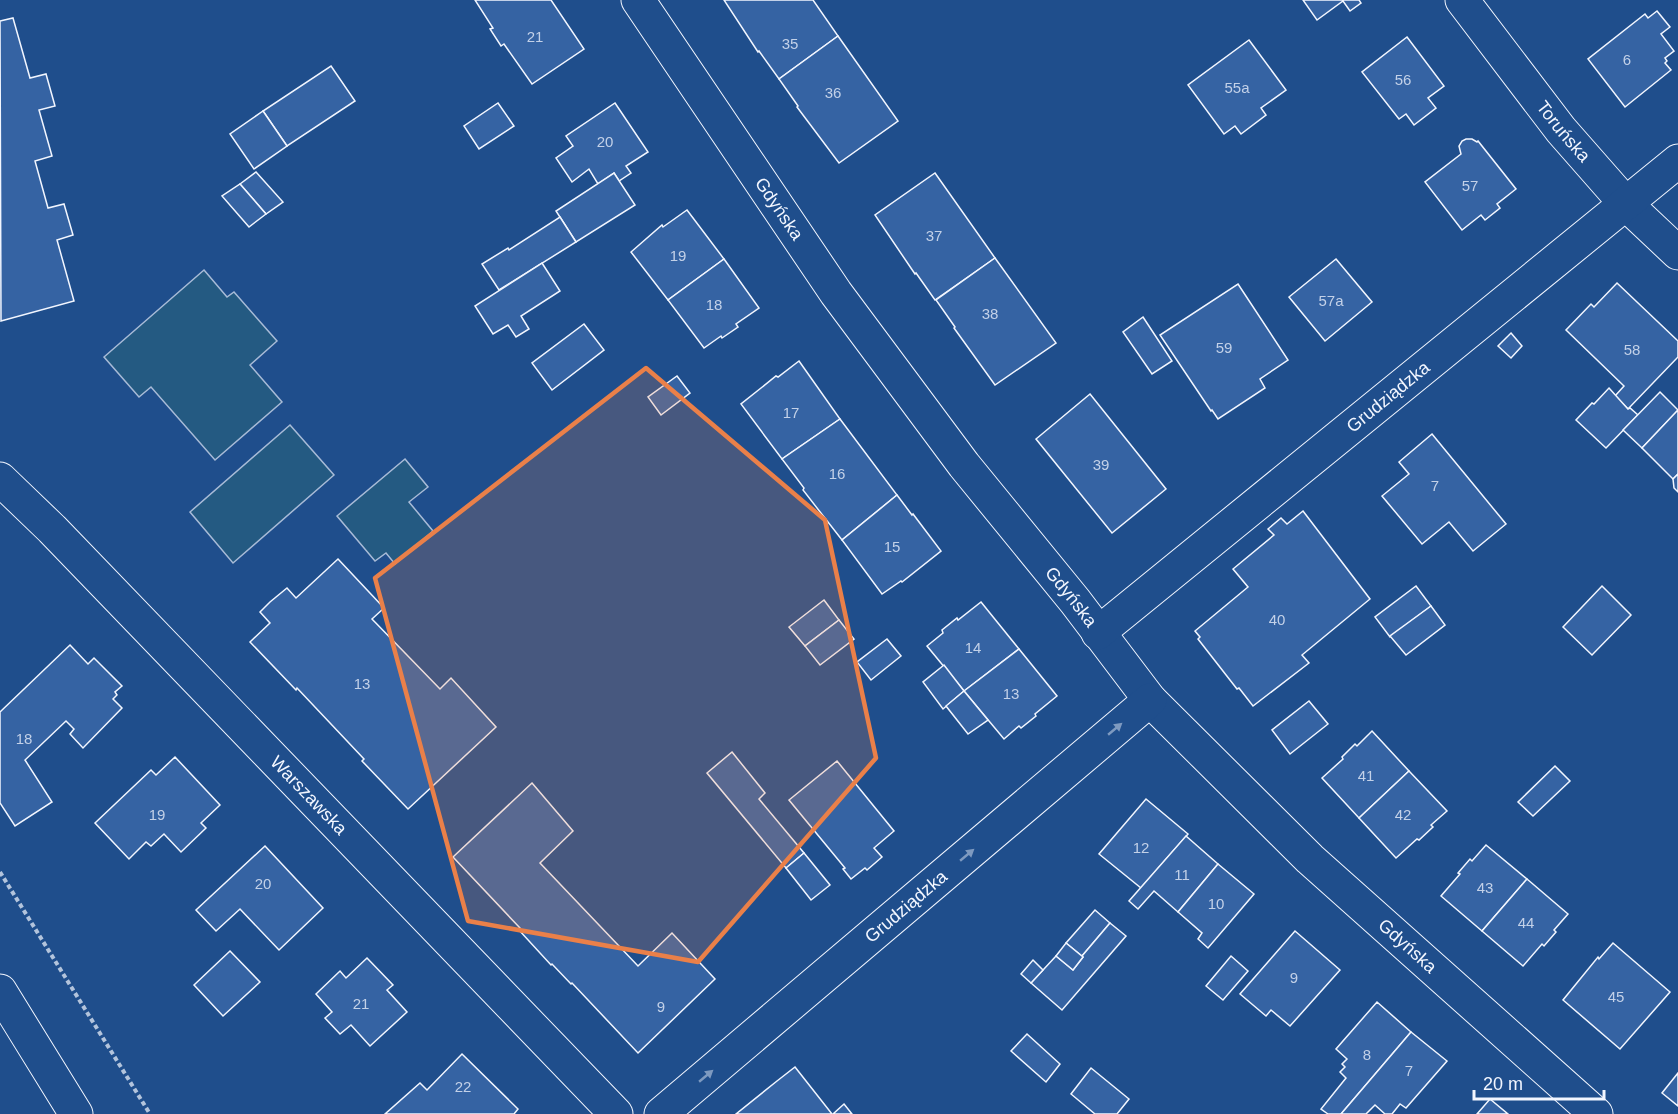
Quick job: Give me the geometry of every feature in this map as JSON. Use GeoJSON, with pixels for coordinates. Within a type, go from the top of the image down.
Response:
{"type":"FeatureCollection","features":[{"type":"Feature","properties":{"kind":"street","name":"Gdyńska"},"geometry":{"type":"LineString","coordinates":[[638,0],[836,293],[964,465],[1075,601],[1150,700],[1310,859],[1596,1114]]}},
{"type":"Feature","properties":{"kind":"street","name":"Toruńska"},"geometry":{"type":"LineString","coordinates":[[1462,0],[1562,130],[1626,204],[1678,253]]}},
{"type":"Feature","properties":{"kind":"street","name":"Grudziądzka"},"geometry":{"type":"LineString","coordinates":[[1098,633],[1678,161]]}},
{"type":"Feature","properties":{"kind":"street","name":"Warszawska"},"geometry":{"type":"LineString","coordinates":[[0,479],[52,529],[616,1114]]}},
{"type":"Feature","properties":{"kind":"street","name":"Grudziądzka"},"geometry":{"type":"LineString","coordinates":[[661,1114],[1150,700]]}},
{"type":"Feature","properties":{"kind":"street"},"geometry":{"type":"LineString","coordinates":[[0,991],[76,1114]]}},
{"type":"Feature","properties":{"kind":"path"},"geometry":{"type":"LineString","coordinates":[[0,872],[150,1114]]}},
{"type":"Feature","properties":{"kind":"highlighted area"},"geometry":{"type":"Polygon","coordinates":[[[646,368],[825,520],[876,758],[698,962],[468,921],[375,578],[646,368]]]}},
{"type":"Feature","properties":{"kind":"shaded area"},"geometry":{"type":"Polygon","coordinates":[[[204,270],[227,297],[234,292],[277,341],[250,365],[282,402],[215,460],[151,387],[139,397],[104,357],[204,270]]]}},
{"type":"Feature","properties":{"kind":"shaded area"},"geometry":{"type":"Polygon","coordinates":[[[290,425],[334,475],[233,563],[190,512],[290,425]]]}},
{"type":"Feature","properties":{"kind":"shaded area"},"geometry":{"type":"Polygon","coordinates":[[[405,459],[428,487],[409,502],[433,531],[395,564],[386,553],[375,561],[337,516],[405,459]]]}},
{"type":"Feature","properties":{"kind":"building"},"geometry":{"type":"Polygon","coordinates":[[[475,0],[551,0],[584,49],[532,84],[504,44],[501,46],[490,29],[493,28],[475,0]]]}},
{"type":"Feature","properties":{"kind":"building"},"geometry":{"type":"Polygon","coordinates":[[[724,0],[813,0],[838,36],[779,79],[758,52],[724,0]]]}},
{"type":"Feature","properties":{"kind":"building"},"geometry":{"type":"Polygon","coordinates":[[[1303,0],[1359,0],[1361,3],[1350,11],[1343,1],[1317,20],[1303,0]]]}},
{"type":"Feature","properties":{"kind":"building"},"geometry":{"type":"Polygon","coordinates":[[[1657,11],[1670,27],[1661,34],[1674,51],[1665,58],[1667,61],[1665,63],[1671,70],[1625,107],[1588,59],[1645,14],[1648,18],[1657,11]]]}},
{"type":"Feature","properties":{"kind":"building"},"geometry":{"type":"Polygon","coordinates":[[[13,18],[30,78],[46,74],[55,106],[39,110],[52,156],[35,161],[48,208],[64,204],[73,235],[57,240],[74,301],[1,321],[0,21],[13,18]]]}},
{"type":"Feature","properties":{"kind":"building"},"geometry":{"type":"Polygon","coordinates":[[[838,36],[898,121],[839,163],[779,79],[838,36]]]}},
{"type":"Feature","properties":{"kind":"building"},"geometry":{"type":"Polygon","coordinates":[[[1407,37],[1444,86],[1428,98],[1436,108],[1414,125],[1406,114],[1399,119],[1362,72],[1407,37]]]}},
{"type":"Feature","properties":{"kind":"building"},"geometry":{"type":"Polygon","coordinates":[[[1249,40],[1286,90],[1261,108],[1266,115],[1241,134],[1235,126],[1224,134],[1188,85],[1249,40]]]}},
{"type":"Feature","properties":{"kind":"building"},"geometry":{"type":"Polygon","coordinates":[[[331,66],[355,101],[287,146],[263,111],[331,66]]]}},
{"type":"Feature","properties":{"kind":"building"},"geometry":{"type":"Polygon","coordinates":[[[498,103],[514,126],[479,149],[464,126],[498,103]]]}},
{"type":"Feature","properties":{"kind":"building"},"geometry":{"type":"Polygon","coordinates":[[[615,103],[648,152],[626,166],[631,173],[619,181],[614,173],[598,184],[589,169],[572,182],[556,158],[573,146],[566,136],[615,103]]]}},
{"type":"Feature","properties":{"kind":"building"},"geometry":{"type":"Polygon","coordinates":[[[263,111],[287,146],[254,169],[230,134],[263,111]]]}},
{"type":"Feature","properties":{"kind":"building"},"geometry":{"type":"Polygon","coordinates":[[[1466,139],[1478,141],[1516,189],[1497,204],[1500,208],[1485,220],[1481,215],[1462,230],[1425,182],[1461,154],[1459,146],[1466,139]]]}},
{"type":"Feature","properties":{"kind":"building"},"geometry":{"type":"Polygon","coordinates":[[[256,172],[283,202],[266,214],[240,184],[256,172]]]}},
{"type":"Feature","properties":{"kind":"building"},"geometry":{"type":"Polygon","coordinates":[[[614,173],[635,205],[576,242],[556,211],[614,173]]]}},
{"type":"Feature","properties":{"kind":"building"},"geometry":{"type":"Polygon","coordinates":[[[935,173],[995,258],[935,300],[875,215],[935,173]]]}},
{"type":"Feature","properties":{"kind":"building"},"geometry":{"type":"Polygon","coordinates":[[[240,184],[266,214],[249,227],[222,196],[240,184]]]}},
{"type":"Feature","properties":{"kind":"building"},"geometry":{"type":"Polygon","coordinates":[[[687,210],[724,259],[668,300],[631,252],[662,225],[663,227],[687,210]]]}},
{"type":"Feature","properties":{"kind":"building"},"geometry":{"type":"Polygon","coordinates":[[[560,217],[576,242],[499,290],[482,264],[508,248],[509,250],[560,217]]]}},
{"type":"Feature","properties":{"kind":"building"},"geometry":{"type":"Polygon","coordinates":[[[995,258],[1056,343],[995,385],[936,300],[995,258]]]}},
{"type":"Feature","properties":{"kind":"building"},"geometry":{"type":"Polygon","coordinates":[[[724,259],[759,308],[736,324],[738,327],[704,348],[668,300],[724,259]]]}},
{"type":"Feature","properties":{"kind":"building"},"geometry":{"type":"Polygon","coordinates":[[[1336,259],[1372,302],[1325,341],[1289,297],[1336,259]]]}},
{"type":"Feature","properties":{"kind":"building"},"geometry":{"type":"Polygon","coordinates":[[[542,263],[560,291],[521,316],[529,329],[516,337],[508,325],[493,334],[475,306],[542,263]]]}},
{"type":"Feature","properties":{"kind":"building"},"geometry":{"type":"Polygon","coordinates":[[[1617,283],[1678,341],[1678,357],[1628,409],[1615,396],[1624,386],[1566,330],[1591,304],[1594,307],[1617,283]]]}},
{"type":"Feature","properties":{"kind":"building"},"geometry":{"type":"Polygon","coordinates":[[[1238,284],[1288,360],[1260,379],[1265,388],[1218,419],[1160,335],[1238,284]]]}},
{"type":"Feature","properties":{"kind":"building"},"geometry":{"type":"Polygon","coordinates":[[[1143,317],[1172,361],[1152,374],[1123,332],[1143,317]]]}},
{"type":"Feature","properties":{"kind":"building"},"geometry":{"type":"Polygon","coordinates":[[[584,324],[604,350],[552,390],[532,363],[584,324]]]}},
{"type":"Feature","properties":{"kind":"building"},"geometry":{"type":"Polygon","coordinates":[[[1511,333],[1522,346],[1511,358],[1498,346],[1511,333]]]}},
{"type":"Feature","properties":{"kind":"building"},"geometry":{"type":"Polygon","coordinates":[[[799,361],[840,419],[782,459],[741,404],[799,361]]]}},
{"type":"Feature","properties":{"kind":"building"},"geometry":{"type":"Polygon","coordinates":[[[677,376],[690,393],[661,415],[648,397],[677,376]]]}},
{"type":"Feature","properties":{"kind":"building"},"geometry":{"type":"Polygon","coordinates":[[[1609,388],[1628,409],[1630,408],[1638,415],[1606,448],[1576,420],[1609,388]]]}},
{"type":"Feature","properties":{"kind":"building"},"geometry":{"type":"Polygon","coordinates":[[[1660,392],[1678,410],[1642,448],[1623,430],[1660,392]]]}},
{"type":"Feature","properties":{"kind":"building"},"geometry":{"type":"Polygon","coordinates":[[[1090,394],[1166,489],[1112,533],[1036,439],[1090,394]]]}},
{"type":"Feature","properties":{"kind":"building"},"geometry":{"type":"Polygon","coordinates":[[[1678,410],[1678,474],[1673,479],[1642,448],[1678,410]]]}},
{"type":"Feature","properties":{"kind":"building"},"geometry":{"type":"Polygon","coordinates":[[[840,419],[897,495],[842,540],[782,459],[840,419]]]}},
{"type":"Feature","properties":{"kind":"building"},"geometry":{"type":"Polygon","coordinates":[[[1432,434],[1506,524],[1473,551],[1449,522],[1422,544],[1382,496],[1409,474],[1399,462],[1432,434]]]}},
{"type":"Feature","properties":{"kind":"building"},"geometry":{"type":"Polygon","coordinates":[[[1678,474],[1678,492],[1674,488],[1673,479],[1678,474]]]}},
{"type":"Feature","properties":{"kind":"building"},"geometry":{"type":"Polygon","coordinates":[[[897,495],[941,551],[902,582],[882,594],[842,540],[897,495]]]}},
{"type":"Feature","properties":{"kind":"building"},"geometry":{"type":"Polygon","coordinates":[[[1303,511],[1370,599],[1302,655],[1309,663],[1253,706],[1198,639],[1200,637],[1195,631],[1248,587],[1233,569],[1274,535],[1268,529],[1281,518],[1287,524],[1303,511]]]}},
{"type":"Feature","properties":{"kind":"building"},"geometry":{"type":"Polygon","coordinates":[[[338,559],[384,608],[372,619],[440,689],[451,678],[496,727],[408,809],[297,688],[296,690],[250,642],[270,623],[260,612],[270,602],[287,588],[296,598],[338,559]]]}},
{"type":"Feature","properties":{"kind":"building"},"geometry":{"type":"Polygon","coordinates":[[[1416,586],[1431,606],[1390,637],[1375,617],[1416,586]]]}},
{"type":"Feature","properties":{"kind":"building"},"geometry":{"type":"Polygon","coordinates":[[[1602,586],[1631,615],[1592,655],[1563,627],[1602,586]]]}},
{"type":"Feature","properties":{"kind":"building"},"geometry":{"type":"Polygon","coordinates":[[[824,600],[839,620],[805,646],[789,627],[824,600]]]}},
{"type":"Feature","properties":{"kind":"building"},"geometry":{"type":"Polygon","coordinates":[[[981,602],[1019,649],[964,691],[927,646],[943,633],[942,630],[981,602]]]}},
{"type":"Feature","properties":{"kind":"building"},"geometry":{"type":"Polygon","coordinates":[[[1431,606],[1445,625],[1406,655],[1390,636],[1431,606]]]}},
{"type":"Feature","properties":{"kind":"building"},"geometry":{"type":"Polygon","coordinates":[[[839,620],[854,639],[820,665],[805,646],[839,620]]]}},
{"type":"Feature","properties":{"kind":"building"},"geometry":{"type":"Polygon","coordinates":[[[887,639],[901,656],[871,680],[857,662],[887,639]]]}},
{"type":"Feature","properties":{"kind":"building"},"geometry":{"type":"Polygon","coordinates":[[[70,645],[88,664],[94,658],[122,686],[115,692],[117,695],[113,699],[122,708],[83,748],[70,734],[74,729],[66,721],[25,760],[52,802],[15,826],[0,803],[0,712],[70,645]]]}},
{"type":"Feature","properties":{"kind":"building"},"geometry":{"type":"Polygon","coordinates":[[[1019,649],[1057,696],[1035,714],[1036,716],[1021,728],[1019,726],[1004,739],[964,691],[1019,649]]]}},
{"type":"Feature","properties":{"kind":"building"},"geometry":{"type":"Polygon","coordinates":[[[944,665],[964,691],[943,709],[923,682],[944,665]]]}},
{"type":"Feature","properties":{"kind":"building"},"geometry":{"type":"Polygon","coordinates":[[[964,691],[988,720],[968,734],[946,706],[964,691]]]}},
{"type":"Feature","properties":{"kind":"building"},"geometry":{"type":"Polygon","coordinates":[[[1309,701],[1328,724],[1290,754],[1272,730],[1309,701]]]}},
{"type":"Feature","properties":{"kind":"building"},"geometry":{"type":"Polygon","coordinates":[[[1372,731],[1409,771],[1359,818],[1322,778],[1343,759],[1342,757],[1355,744],[1357,746],[1372,731]]]}},
{"type":"Feature","properties":{"kind":"building"},"geometry":{"type":"Polygon","coordinates":[[[732,752],[765,793],[759,799],[804,853],[786,868],[707,773],[732,752]]]}},
{"type":"Feature","properties":{"kind":"building"},"geometry":{"type":"Polygon","coordinates":[[[175,757],[220,805],[201,823],[206,828],[181,852],[164,834],[151,846],[146,842],[129,859],[95,823],[151,770],[156,775],[175,757]]]}},
{"type":"Feature","properties":{"kind":"building"},"geometry":{"type":"Polygon","coordinates":[[[837,761],[894,831],[874,848],[882,857],[867,870],[865,868],[851,879],[843,869],[845,868],[789,800],[837,761]]]}},
{"type":"Feature","properties":{"kind":"building"},"geometry":{"type":"Polygon","coordinates":[[[1555,766],[1570,781],[1533,816],[1518,802],[1555,766]]]}},
{"type":"Feature","properties":{"kind":"building"},"geometry":{"type":"Polygon","coordinates":[[[1409,771],[1447,811],[1419,840],[1417,839],[1396,858],[1359,818],[1409,771]]]}},
{"type":"Feature","properties":{"kind":"building"},"geometry":{"type":"Polygon","coordinates":[[[532,783],[573,831],[540,863],[638,966],[672,933],[715,979],[638,1053],[572,983],[551,965],[518,929],[520,928],[453,857],[532,783]]]}},
{"type":"Feature","properties":{"kind":"building"},"geometry":{"type":"Polygon","coordinates":[[[1146,799],[1188,834],[1141,888],[1099,854],[1146,799]]]}},
{"type":"Feature","properties":{"kind":"building"},"geometry":{"type":"Polygon","coordinates":[[[1186,836],[1218,864],[1178,912],[1154,891],[1138,909],[1129,901],[1186,836]]]}},
{"type":"Feature","properties":{"kind":"building"},"geometry":{"type":"Polygon","coordinates":[[[1486,845],[1527,879],[1482,931],[1441,896],[1470,859],[1472,861],[1486,845]]]}},
{"type":"Feature","properties":{"kind":"building"},"geometry":{"type":"Polygon","coordinates":[[[265,846],[323,908],[279,950],[240,909],[216,931],[196,910],[265,846]]]}},
{"type":"Feature","properties":{"kind":"building"},"geometry":{"type":"Polygon","coordinates":[[[804,853],[830,885],[811,900],[786,868],[804,853]]]}},
{"type":"Feature","properties":{"kind":"building"},"geometry":{"type":"Polygon","coordinates":[[[1218,864],[1254,894],[1208,948],[1198,939],[1202,933],[1178,912],[1218,864]]]}},
{"type":"Feature","properties":{"kind":"building"},"geometry":{"type":"Polygon","coordinates":[[[1527,879],[1568,914],[1544,946],[1542,944],[1523,966],[1482,931],[1527,879]]]}},
{"type":"Feature","properties":{"kind":"building"},"geometry":{"type":"Polygon","coordinates":[[[1095,910],[1110,923],[1082,956],[1066,943],[1095,910]]]}},
{"type":"Feature","properties":{"kind":"building"},"geometry":{"type":"Polygon","coordinates":[[[1110,923],[1126,936],[1062,1010],[1031,983],[1056,956],[1073,970],[1110,923]]]}},
{"type":"Feature","properties":{"kind":"building"},"geometry":{"type":"Polygon","coordinates":[[[1295,931],[1340,970],[1290,1026],[1271,1010],[1266,1016],[1240,994],[1295,931]]]}},
{"type":"Feature","properties":{"kind":"building"},"geometry":{"type":"Polygon","coordinates":[[[1066,943],[1083,957],[1073,970],[1056,956],[1066,943]]]}},
{"type":"Feature","properties":{"kind":"building"},"geometry":{"type":"Polygon","coordinates":[[[1613,943],[1670,992],[1620,1049],[1563,1000],[1598,957],[1599,959],[1613,943]]]}},
{"type":"Feature","properties":{"kind":"building"},"geometry":{"type":"Polygon","coordinates":[[[230,951],[260,982],[223,1016],[194,985],[230,951]]]}},
{"type":"Feature","properties":{"kind":"building"},"geometry":{"type":"Polygon","coordinates":[[[1231,956],[1248,971],[1223,1000],[1206,986],[1231,956]]]}},
{"type":"Feature","properties":{"kind":"building"},"geometry":{"type":"Polygon","coordinates":[[[367,958],[393,985],[387,990],[407,1012],[370,1046],[351,1025],[340,1034],[325,1018],[332,1012],[316,994],[340,971],[346,978],[367,958]]]}},
{"type":"Feature","properties":{"kind":"building"},"geometry":{"type":"Polygon","coordinates":[[[1033,960],[1043,970],[1031,983],[1021,974],[1033,960]]]}},
{"type":"Feature","properties":{"kind":"building"},"geometry":{"type":"Polygon","coordinates":[[[1377,1002],[1411,1032],[1341,1114],[1328,1114],[1321,1109],[1346,1078],[1340,1072],[1345,1067],[1342,1064],[1347,1059],[1336,1049],[1377,1002]]]}},
{"type":"Feature","properties":{"kind":"building"},"geometry":{"type":"Polygon","coordinates":[[[1411,1032],[1447,1061],[1406,1108],[1400,1104],[1392,1114],[1385,1114],[1375,1105],[1366,1114],[1341,1114],[1411,1032]]]}},
{"type":"Feature","properties":{"kind":"building"},"geometry":{"type":"Polygon","coordinates":[[[1027,1034],[1060,1064],[1046,1082],[1011,1051],[1027,1034]]]}},
{"type":"Feature","properties":{"kind":"building"},"geometry":{"type":"Polygon","coordinates":[[[462,1054],[518,1109],[514,1114],[385,1114],[420,1083],[427,1090],[462,1054]]]}},
{"type":"Feature","properties":{"kind":"building"},"geometry":{"type":"Polygon","coordinates":[[[795,1067],[832,1114],[736,1114],[777,1081],[795,1067]]]}},
{"type":"Feature","properties":{"kind":"building"},"geometry":{"type":"Polygon","coordinates":[[[1091,1068],[1129,1099],[1117,1114],[1095,1114],[1071,1094],[1091,1068]]]}},
{"type":"Feature","properties":{"kind":"building"},"geometry":{"type":"Polygon","coordinates":[[[1678,1073],[1678,1106],[1662,1093],[1678,1073]]]}},
{"type":"Feature","properties":{"kind":"building"},"geometry":{"type":"Polygon","coordinates":[[[1490,1099],[1508,1114],[1477,1114],[1490,1099]]]}},
{"type":"Feature","properties":{"kind":"building"},"geometry":{"type":"Polygon","coordinates":[[[844,1104],[852,1114],[833,1114],[844,1104]]]}}]}
